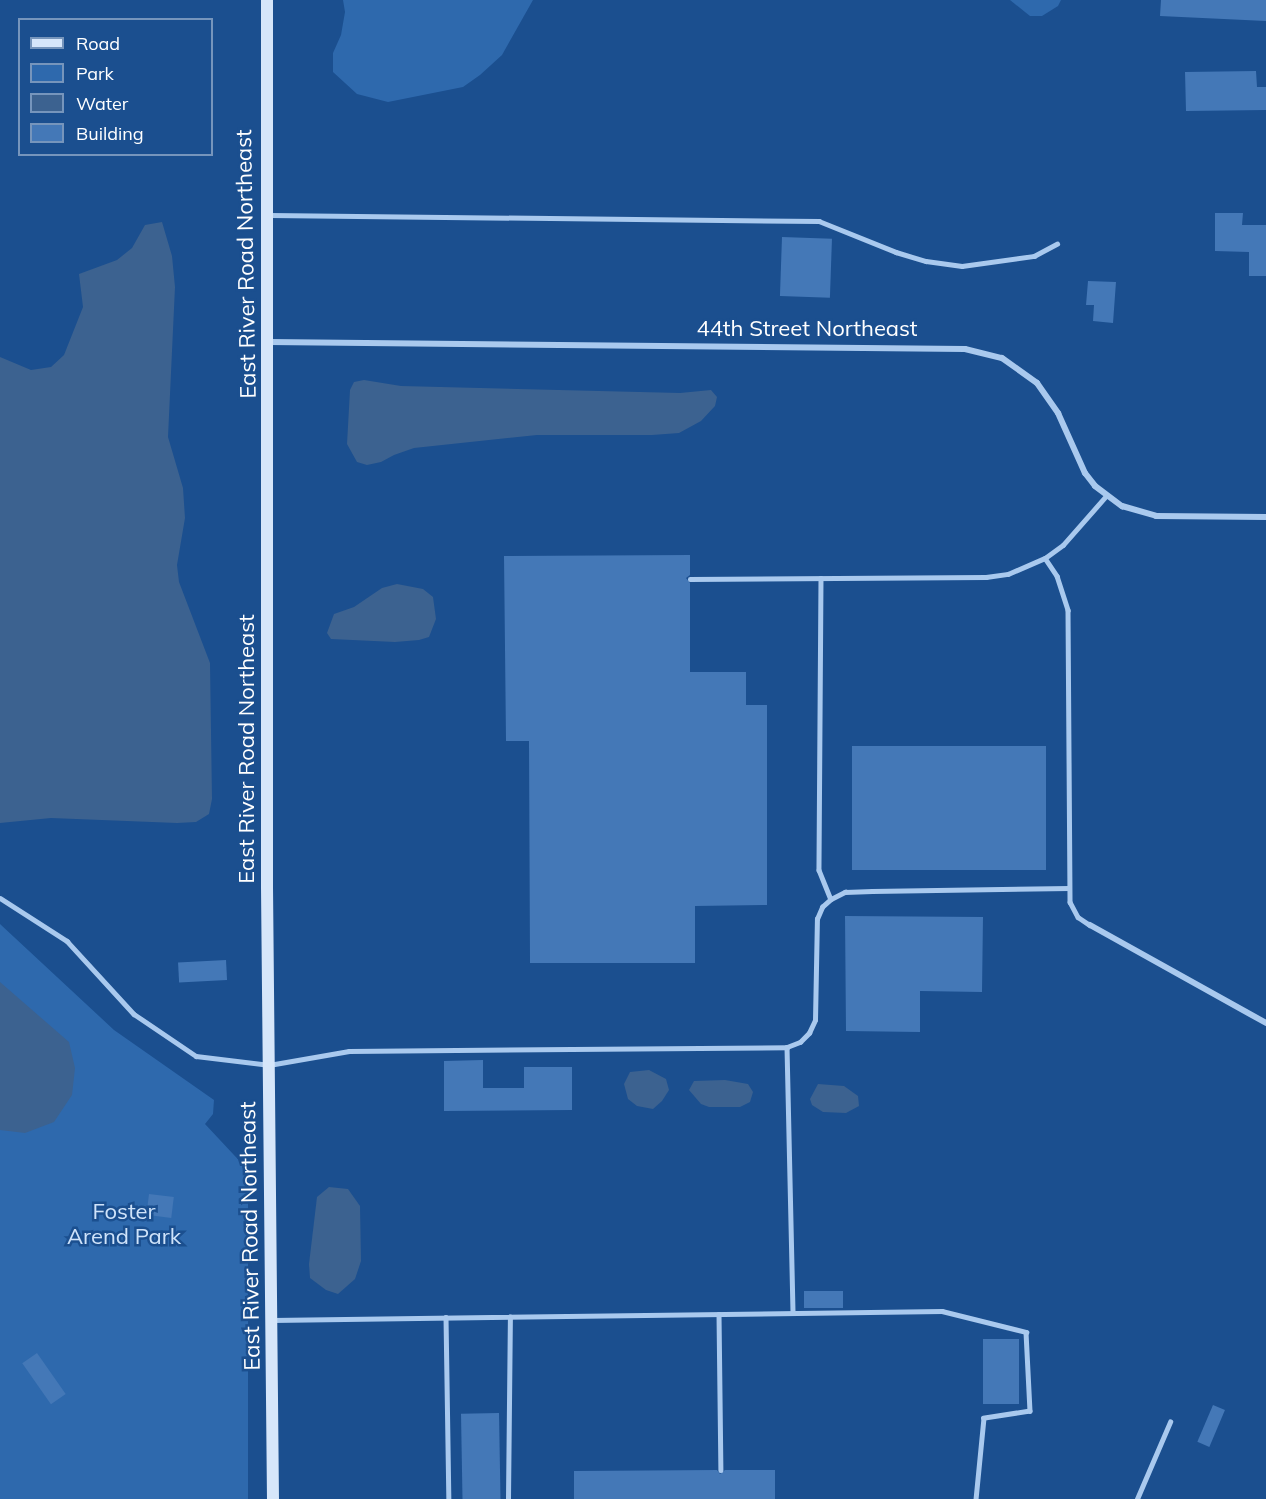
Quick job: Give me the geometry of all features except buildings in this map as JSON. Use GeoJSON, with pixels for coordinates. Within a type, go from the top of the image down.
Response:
{"type":"FeatureCollection","features":[{"type":"Feature","properties":{"kind":"street","name":"East River Road Northeast"},"geometry":{"type":"LineString","coordinates":[[267,0],[269,1065],[273,1499]]}},
{"type":"Feature","properties":{"kind":"street","name":"44th Street Northeast"},"geometry":{"type":"LineString","coordinates":[[268,342],[943,348],[986,353],[1019,368],[1037,383],[1058,413],[1085,473],[1106,496],[1122,506],[1156,516],[1266,517]]}},
{"type":"Feature","properties":{"kind":"street"},"geometry":{"type":"LineString","coordinates":[[1089,925],[1266,1023]]}},
{"type":"Feature","properties":{"kind":"lane"},"geometry":{"type":"LineString","coordinates":[[267,215],[819,221],[896,252],[926,261],[962,266],[1034,256],[1057,244]]}},
{"type":"Feature","properties":{"kind":"lane"},"geometry":{"type":"LineString","coordinates":[[690,579],[986,577],[1021,570],[1045,558],[1063,544],[1106,496]]}},
{"type":"Feature","properties":{"kind":"lane"},"geometry":{"type":"LineString","coordinates":[[1045,558],[1057,576],[1068,610],[1069,888],[1074,911],[1089,925]]}},
{"type":"Feature","properties":{"kind":"lane"},"geometry":{"type":"LineString","coordinates":[[820,578],[819,870],[831,899]]}},
{"type":"Feature","properties":{"kind":"lane"},"geometry":{"type":"LineString","coordinates":[[0,898],[67,942],[134,1014],[196,1056],[269,1065],[349,1051],[787,1047],[800,1042],[809,1033],[815,1020],[817,919],[822,907],[831,899],[845,892],[1069,888]]}},
{"type":"Feature","properties":{"kind":"lane"},"geometry":{"type":"LineString","coordinates":[[787,1047],[793,1313]]}},
{"type":"Feature","properties":{"kind":"lane"},"geometry":{"type":"LineString","coordinates":[[272,1320],[942,1311],[1026,1332],[1030,1411],[984,1418],[976,1499]]}},
{"type":"Feature","properties":{"kind":"lane"},"geometry":{"type":"LineString","coordinates":[[719,1314],[722,1470]]}},
{"type":"Feature","properties":{"kind":"lane"},"geometry":{"type":"LineString","coordinates":[[446,1317],[449,1499]]}},
{"type":"Feature","properties":{"kind":"lane"},"geometry":{"type":"LineString","coordinates":[[508,1499],[510,1317]]}},
{"type":"Feature","properties":{"kind":"lane"},"geometry":{"type":"LineString","coordinates":[[1137,1499],[1170,1422]]}},
{"type":"Feature","properties":{"kind":"green space"},"geometry":{"type":"Polygon","coordinates":[[[343,0],[533,0],[502,55],[463,87],[388,102],[357,94],[333,72],[333,53],[341,35],[345,12],[343,0]]]}},
{"type":"Feature","properties":{"kind":"green space"},"geometry":{"type":"Polygon","coordinates":[[[1010,0],[1061,0],[1058,6],[1042,16],[1030,16],[1010,0]]]}},
{"type":"Feature","properties":{"kind":"green space","name":"Foster Arend Park"},"geometry":{"type":"Polygon","coordinates":[[[0,924],[114,1030],[214,1100],[213,1114],[205,1124],[248,1170],[248,1499],[0,1499],[0,924]]]}},
{"type":"Feature","properties":{"kind":"water"},"geometry":{"type":"Polygon","coordinates":[[[162,222],[172,256],[175,287],[168,437],[183,488],[185,518],[177,565],[179,582],[210,663],[212,799],[209,814],[196,822],[177,823],[51,818],[0,823],[0,357],[31,370],[51,367],[64,355],[83,307],[79,274],[117,260],[132,248],[145,225],[162,222]]]}},
{"type":"Feature","properties":{"kind":"water"},"geometry":{"type":"Polygon","coordinates":[[[364,380],[401,386],[680,393],[711,390],[717,397],[715,406],[701,421],[679,433],[537,435],[414,448],[381,462],[367,465],[357,462],[347,444],[350,390],[354,382],[364,380]]]}},
{"type":"Feature","properties":{"kind":"water"},"geometry":{"type":"Polygon","coordinates":[[[397,584],[423,589],[433,597],[436,619],[429,637],[395,642],[331,639],[327,633],[334,614],[354,607],[382,588],[397,584]]]}},
{"type":"Feature","properties":{"kind":"water"},"geometry":{"type":"Polygon","coordinates":[[[0,982],[69,1042],[75,1068],[72,1095],[54,1122],[25,1133],[0,1130],[0,982]]]}},
{"type":"Feature","properties":{"kind":"water"},"geometry":{"type":"Polygon","coordinates":[[[649,1070],[666,1079],[669,1090],[653,1109],[637,1106],[628,1099],[624,1084],[630,1072],[649,1070]]]}},
{"type":"Feature","properties":{"kind":"water"},"geometry":{"type":"Polygon","coordinates":[[[725,1080],[748,1084],[753,1092],[750,1102],[740,1107],[709,1107],[701,1104],[689,1090],[694,1081],[725,1080]]]}},
{"type":"Feature","properties":{"kind":"water"},"geometry":{"type":"Polygon","coordinates":[[[818,1084],[844,1086],[858,1096],[859,1106],[846,1113],[823,1112],[812,1105],[810,1099],[818,1084]]]}},
{"type":"Feature","properties":{"kind":"water"},"geometry":{"type":"Polygon","coordinates":[[[329,1187],[348,1189],[360,1206],[361,1261],[355,1279],[338,1294],[326,1290],[310,1278],[309,1264],[317,1197],[329,1187]]]}}]}
